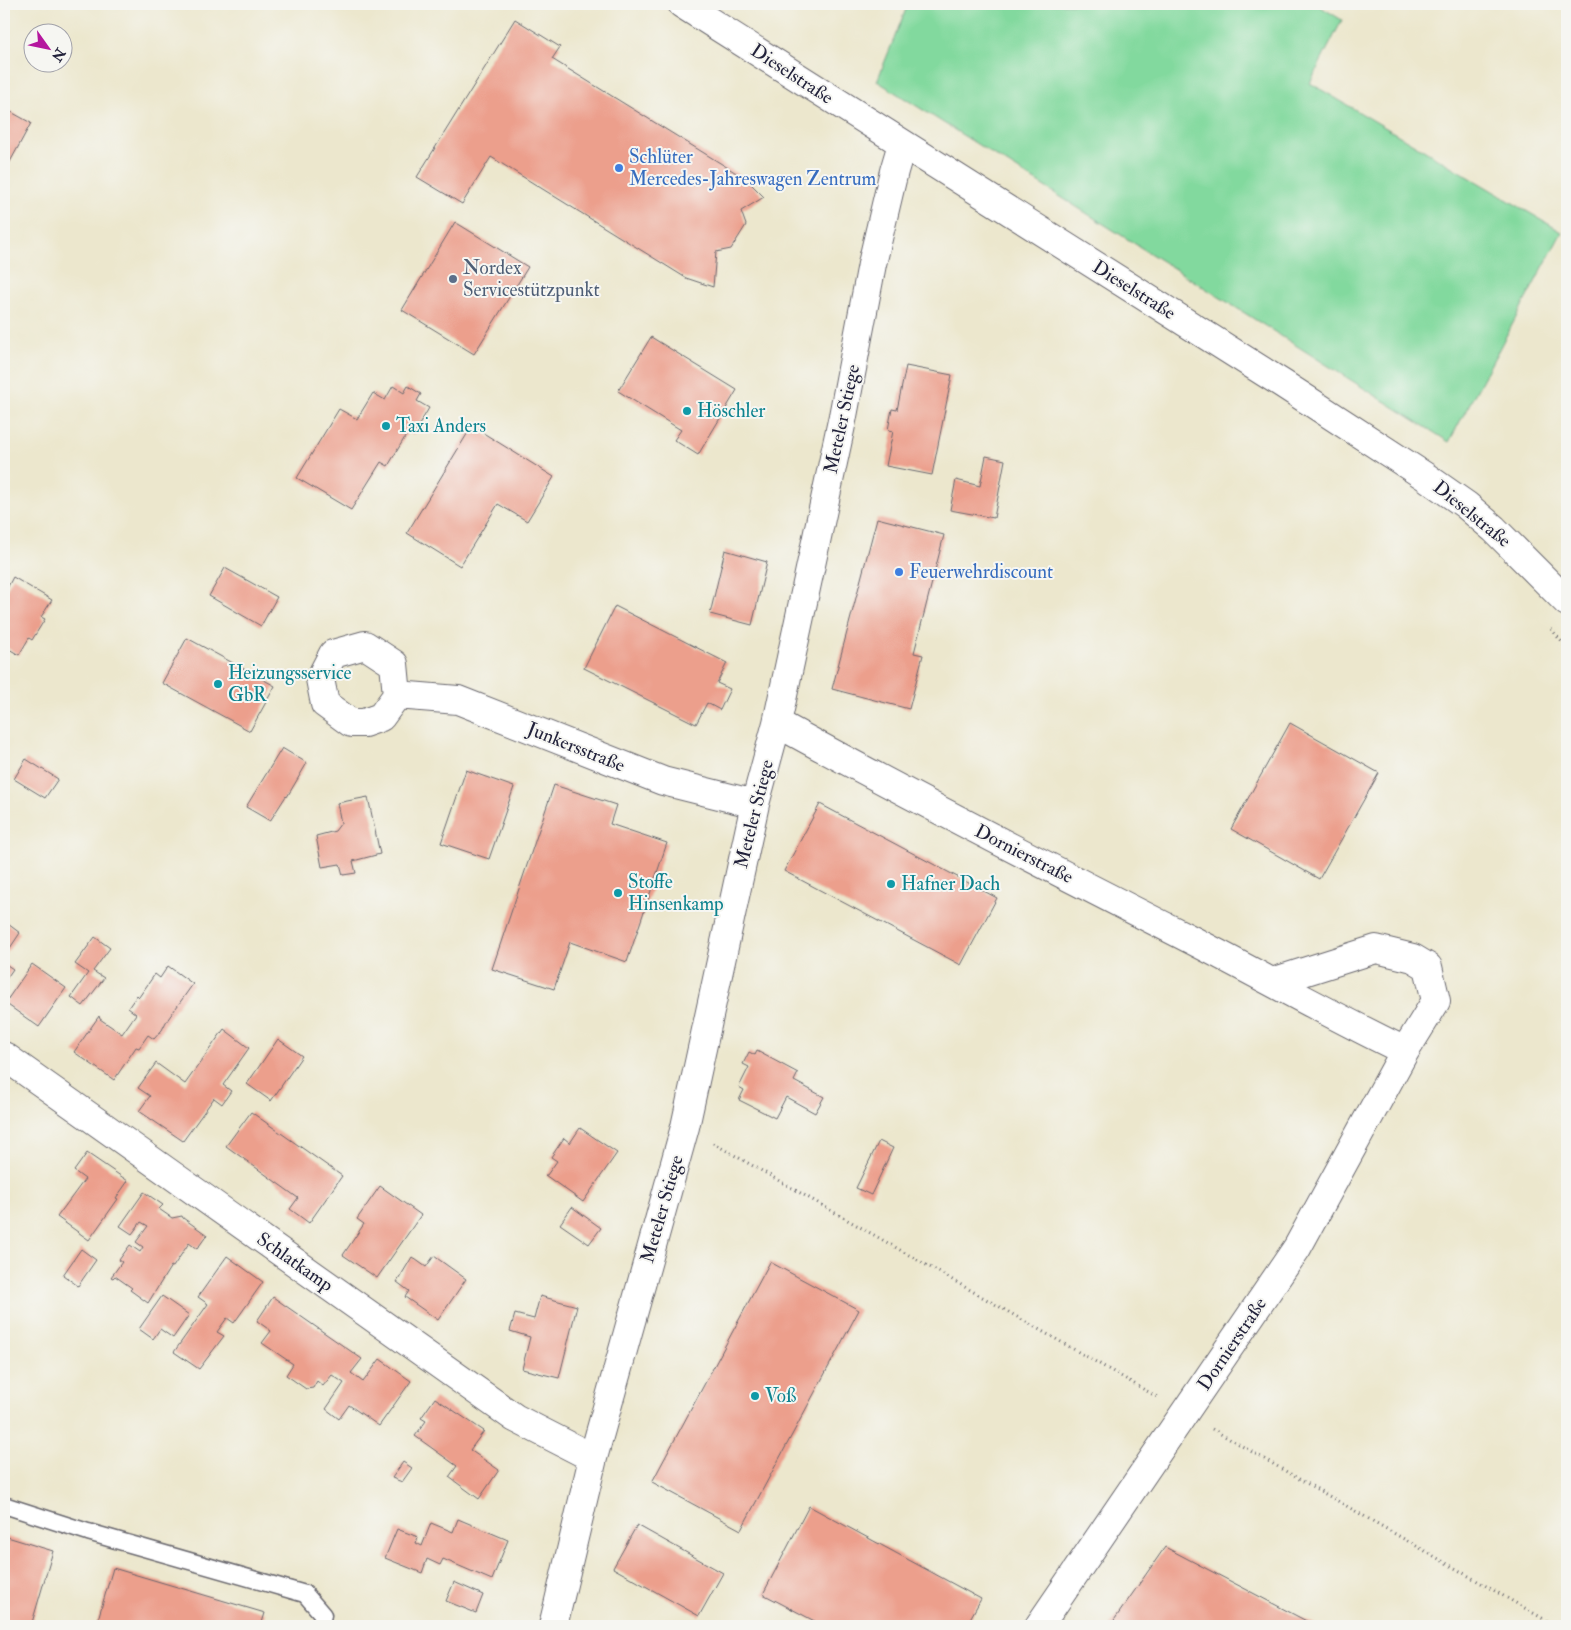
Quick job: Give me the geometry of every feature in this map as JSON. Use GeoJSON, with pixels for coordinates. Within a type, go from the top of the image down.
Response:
{"type":"FeatureCollection","features":[{"type":"Feature","properties":{"kind":"street","name":"Dieselstraße"},"geometry":{"type":"LineString","coordinates":[[682,4],[1275,379],[1426,477],[1466,505],[1494,529],[1567,602]]}},
{"type":"Feature","properties":{"kind":"street","name":"Meteler Stiege"},"geometry":{"type":"LineString","coordinates":[[553,1626],[593,1458],[685,1127],[755,804],[778,723],[843,416],[872,264],[902,144]]}},
{"type":"Feature","properties":{"kind":"street","name":"Junkersstraße"},"geometry":{"type":"LineString","coordinates":[[397,695],[458,700],[663,781],[755,804]]}},
{"type":"Feature","properties":{"kind":"street","name":"Dornierstraße"},"geometry":{"type":"LineString","coordinates":[[778,723],[895,788],[1405,1051]]}},
{"type":"Feature","properties":{"kind":"street","name":"Dornierstraße"},"geometry":{"type":"LineString","coordinates":[[1039,1626],[1297,1248],[1405,1051],[1436,1001],[1428,967],[1413,958],[1376,948],[1272,982]]}},
{"type":"Feature","properties":{"kind":"street","name":"Schlatkamp"},"geometry":{"type":"LineString","coordinates":[[4,1056],[515,1418],[593,1458]]}},
{"type":"Feature","properties":{"kind":"lane"},"geometry":{"type":"LineString","coordinates":[[4,1505],[88,1532],[305,1594],[323,1614],[320,1626]]}},
{"type":"Feature","properties":{"kind":"path"},"geometry":{"type":"LineString","coordinates":[[1548,626],[1567,648]]}},
{"type":"Feature","properties":{"kind":"path"},"geometry":{"type":"LineString","coordinates":[[685,1127],[1556,1626]]}},
{"type":"Feature","properties":{"kind":"green space"},"geometry":{"type":"Polygon","coordinates":[[[908,4],[1316,4],[1342,20],[1310,83],[1562,232],[1449,442],[877,81],[908,4]]]}},
{"type":"Feature","properties":{"kind":"building","name":"Schlüter Mercedes-Jahreswagen Zentrum"},"geometry":{"type":"Polygon","coordinates":[[[515,19],[560,47],[552,59],[746,179],[764,197],[741,211],[746,225],[731,249],[716,252],[713,287],[686,278],[491,157],[462,204],[417,177],[515,19]]]}},
{"type":"Feature","properties":{"kind":"building"},"geometry":{"type":"Polygon","coordinates":[[[4,108],[31,123],[4,173],[4,108]]]}},
{"type":"Feature","properties":{"kind":"building"},"geometry":{"type":"Polygon","coordinates":[[[455,222],[528,267],[474,354],[402,310],[455,222]]]}},
{"type":"Feature","properties":{"kind":"building","name":"Höschler"},"geometry":{"type":"Polygon","coordinates":[[[651,337],[737,390],[698,455],[674,440],[681,430],[618,391],[651,337]]]}},
{"type":"Feature","properties":{"kind":"building"},"geometry":{"type":"Polygon","coordinates":[[[906,366],[952,375],[932,475],[886,466],[893,431],[888,430],[892,409],[897,410],[906,366]]]}},
{"type":"Feature","properties":{"kind":"building"},"geometry":{"type":"Polygon","coordinates":[[[393,386],[404,393],[408,386],[421,394],[417,401],[429,408],[413,435],[408,432],[388,466],[381,462],[351,510],[297,478],[339,409],[357,419],[373,393],[385,400],[393,386]]]}},
{"type":"Feature","properties":{"kind":"building"},"geometry":{"type":"Polygon","coordinates":[[[472,426],[554,477],[527,521],[498,504],[460,566],[407,533],[472,426]]]}},
{"type":"Feature","properties":{"kind":"building"},"geometry":{"type":"Polygon","coordinates":[[[986,456],[1005,460],[994,518],[950,510],[956,480],[980,486],[986,456]]]}},
{"type":"Feature","properties":{"kind":"building"},"geometry":{"type":"Polygon","coordinates":[[[877,518],[944,535],[914,653],[923,655],[909,709],[832,689],[877,518]]]}},
{"type":"Feature","properties":{"kind":"building"},"geometry":{"type":"Polygon","coordinates":[[[725,550],[767,562],[752,625],[710,614],[725,550]]]}},
{"type":"Feature","properties":{"kind":"building"},"geometry":{"type":"Polygon","coordinates":[[[225,568],[277,597],[261,626],[209,596],[225,568]]]}},
{"type":"Feature","properties":{"kind":"building"},"geometry":{"type":"Polygon","coordinates":[[[13,577],[52,600],[41,617],[45,619],[32,640],[29,638],[19,655],[4,646],[4,594],[13,577]]]}},
{"type":"Feature","properties":{"kind":"building"},"geometry":{"type":"Polygon","coordinates":[[[615,606],[727,663],[717,683],[730,689],[720,710],[707,703],[696,724],[584,668],[615,606]]]}},
{"type":"Feature","properties":{"kind":"building","name":"Heizungsservice GbR"},"geometry":{"type":"Polygon","coordinates":[[[187,638],[275,686],[250,731],[162,683],[187,638]]]}},
{"type":"Feature","properties":{"kind":"building"},"geometry":{"type":"Polygon","coordinates":[[[1290,723],[1379,773],[1319,879],[1231,829],[1290,723]]]}},
{"type":"Feature","properties":{"kind":"building"},"geometry":{"type":"Polygon","coordinates":[[[282,748],[307,763],[270,821],[246,807],[282,748]]]}},
{"type":"Feature","properties":{"kind":"building"},"geometry":{"type":"Polygon","coordinates":[[[26,759],[58,779],[45,798],[14,779],[26,759]]]}},
{"type":"Feature","properties":{"kind":"building"},"geometry":{"type":"Polygon","coordinates":[[[466,770],[514,787],[489,859],[441,843],[466,770]]]}},
{"type":"Feature","properties":{"kind":"building"},"geometry":{"type":"Polygon","coordinates":[[[554,785],[616,805],[610,824],[667,843],[627,962],[570,942],[554,989],[492,969],[554,785]]]}},
{"type":"Feature","properties":{"kind":"building"},"geometry":{"type":"Polygon","coordinates":[[[368,797],[380,854],[353,861],[356,873],[343,875],[340,864],[322,867],[316,836],[335,831],[341,823],[337,803],[368,797]]]}},
{"type":"Feature","properties":{"kind":"building","name":"Hafner Dach"},"geometry":{"type":"Polygon","coordinates":[[[820,804],[997,898],[961,965],[784,871],[820,804]]]}},
{"type":"Feature","properties":{"kind":"building"},"geometry":{"type":"Polygon","coordinates":[[[4,921],[20,933],[4,957],[4,921]]]}},
{"type":"Feature","properties":{"kind":"building"},"geometry":{"type":"Polygon","coordinates":[[[95,937],[110,948],[93,971],[104,978],[83,1006],[71,997],[88,973],[75,964],[95,937]]]}},
{"type":"Feature","properties":{"kind":"building"},"geometry":{"type":"Polygon","coordinates":[[[4,963],[13,969],[4,982],[4,963]]]}},
{"type":"Feature","properties":{"kind":"building"},"geometry":{"type":"Polygon","coordinates":[[[32,964],[66,988],[39,1027],[5,1003],[32,964]]]}},
{"type":"Feature","properties":{"kind":"building"},"geometry":{"type":"Polygon","coordinates":[[[168,966],[193,984],[162,1030],[154,1039],[148,1035],[139,1048],[136,1047],[114,1080],[74,1052],[99,1016],[100,1019],[122,1034],[136,1014],[128,1008],[137,995],[139,997],[155,974],[160,978],[168,966]]]}},
{"type":"Feature","properties":{"kind":"building"},"geometry":{"type":"Polygon","coordinates":[[[224,1029],[249,1048],[223,1085],[231,1091],[222,1104],[214,1098],[183,1141],[139,1111],[150,1096],[138,1088],[156,1063],[185,1084],[224,1029]]]}},
{"type":"Feature","properties":{"kind":"building"},"geometry":{"type":"Polygon","coordinates":[[[278,1039],[302,1056],[271,1101],[247,1084],[278,1039]]]}},
{"type":"Feature","properties":{"kind":"building"},"geometry":{"type":"Polygon","coordinates":[[[757,1051],[798,1073],[794,1081],[824,1097],[815,1113],[786,1097],[775,1118],[739,1100],[744,1090],[739,1087],[749,1067],[743,1064],[749,1052],[755,1055],[757,1051]]]}},
{"type":"Feature","properties":{"kind":"building"},"geometry":{"type":"Polygon","coordinates":[[[251,1112],[342,1176],[309,1223],[290,1209],[298,1198],[226,1146],[251,1112]]]}},
{"type":"Feature","properties":{"kind":"building"},"geometry":{"type":"Polygon","coordinates":[[[580,1128],[617,1153],[583,1202],[545,1175],[547,1175],[557,1161],[551,1157],[564,1138],[570,1143],[580,1128]]]}},
{"type":"Feature","properties":{"kind":"building"},"geometry":{"type":"Polygon","coordinates":[[[879,1141],[893,1148],[871,1195],[856,1188],[879,1141]]]}},
{"type":"Feature","properties":{"kind":"building"},"geometry":{"type":"Polygon","coordinates":[[[87,1153],[128,1181],[116,1198],[118,1199],[89,1240],[57,1217],[85,1179],[74,1171],[87,1153]]]}},
{"type":"Feature","properties":{"kind":"building"},"geometry":{"type":"Polygon","coordinates":[[[380,1186],[421,1215],[377,1278],[343,1255],[364,1224],[357,1219],[380,1186]]]}},
{"type":"Feature","properties":{"kind":"building"},"geometry":{"type":"Polygon","coordinates":[[[144,1192],[163,1205],[159,1209],[172,1218],[182,1216],[207,1235],[197,1249],[189,1243],[173,1267],[171,1266],[148,1303],[115,1276],[111,1277],[122,1262],[119,1260],[130,1245],[140,1252],[143,1247],[136,1242],[148,1226],[141,1222],[132,1234],[120,1226],[144,1192]]]}},
{"type":"Feature","properties":{"kind":"building"},"geometry":{"type":"Polygon","coordinates":[[[572,1207],[601,1228],[589,1244],[560,1224],[572,1207]]]}},
{"type":"Feature","properties":{"kind":"building"},"geometry":{"type":"Polygon","coordinates":[[[81,1249],[96,1260],[78,1286],[63,1275],[81,1249]]]}},
{"type":"Feature","properties":{"kind":"building"},"geometry":{"type":"Polygon","coordinates":[[[227,1256],[263,1282],[234,1323],[227,1318],[217,1332],[224,1336],[199,1369],[174,1352],[208,1304],[198,1297],[227,1256]]]}},
{"type":"Feature","properties":{"kind":"building"},"geometry":{"type":"Polygon","coordinates":[[[434,1256],[466,1279],[438,1320],[405,1297],[409,1291],[397,1282],[412,1257],[426,1267],[434,1256]]]}},
{"type":"Feature","properties":{"kind":"building","name":"Voß"},"geometry":{"type":"Polygon","coordinates":[[[770,1262],[859,1310],[741,1530],[652,1482],[770,1262]]]}},
{"type":"Feature","properties":{"kind":"building"},"geometry":{"type":"Polygon","coordinates":[[[162,1296],[189,1315],[173,1338],[160,1329],[153,1339],[139,1329],[162,1296]]]}},
{"type":"Feature","properties":{"kind":"building"},"geometry":{"type":"Polygon","coordinates":[[[540,1296],[577,1306],[559,1378],[522,1369],[530,1337],[510,1331],[515,1314],[534,1319],[540,1296]]]}},
{"type":"Feature","properties":{"kind":"building"},"geometry":{"type":"Polygon","coordinates":[[[273,1297],[362,1359],[351,1373],[363,1382],[380,1359],[411,1381],[379,1426],[349,1405],[339,1419],[326,1409],[344,1383],[332,1375],[323,1386],[317,1381],[313,1388],[306,1389],[286,1375],[293,1364],[262,1343],[271,1331],[257,1321],[273,1297]]]}},
{"type":"Feature","properties":{"kind":"building"},"geometry":{"type":"Polygon","coordinates":[[[435,1398],[484,1431],[470,1450],[499,1470],[479,1499],[449,1477],[457,1466],[415,1436],[426,1421],[421,1418],[435,1398]]]}},
{"type":"Feature","properties":{"kind":"building"},"geometry":{"type":"Polygon","coordinates":[[[403,1462],[412,1468],[402,1482],[392,1478],[403,1462]]]}},
{"type":"Feature","properties":{"kind":"building"},"geometry":{"type":"Polygon","coordinates":[[[809,1506],[981,1599],[966,1626],[824,1626],[763,1594],[809,1506]]]}},
{"type":"Feature","properties":{"kind":"building"},"geometry":{"type":"Polygon","coordinates":[[[458,1519],[508,1540],[492,1580],[443,1559],[440,1565],[427,1559],[422,1573],[385,1558],[397,1529],[418,1537],[416,1543],[422,1546],[431,1523],[453,1532],[458,1519]]]}},
{"type":"Feature","properties":{"kind":"building"},"geometry":{"type":"Polygon","coordinates":[[[637,1525],[723,1573],[699,1616],[613,1568],[637,1525]]]}},
{"type":"Feature","properties":{"kind":"building"},"geometry":{"type":"Polygon","coordinates":[[[4,1536],[53,1551],[31,1626],[4,1626],[4,1536]]]}},
{"type":"Feature","properties":{"kind":"building"},"geometry":{"type":"Polygon","coordinates":[[[1165,1547],[1316,1626],[1110,1626],[1165,1547]]]}},
{"type":"Feature","properties":{"kind":"building"},"geometry":{"type":"Polygon","coordinates":[[[113,1568],[265,1613],[261,1626],[96,1626],[113,1568]]]}},
{"type":"Feature","properties":{"kind":"building"},"geometry":{"type":"Polygon","coordinates":[[[454,1582],[483,1595],[476,1613],[446,1601],[454,1582]]]}},
{"type":"Feature","properties":{"kind":"place","name":"Schlüter Mercedes-Jahreswagen Zentrum"},"geometry":{"type":"Point","coordinates":[619,168]}},
{"type":"Feature","properties":{"kind":"place","name":"Nordex Servicestützpunkt"},"geometry":{"type":"Point","coordinates":[453,279]}},
{"type":"Feature","properties":{"kind":"place","name":"Höschler"},"geometry":{"type":"Point","coordinates":[687,411]}},
{"type":"Feature","properties":{"kind":"place","name":"Taxi Anders"},"geometry":{"type":"Point","coordinates":[386,426]}},
{"type":"Feature","properties":{"kind":"place","name":"Feuerwehrdiscount"},"geometry":{"type":"Point","coordinates":[899,572]}},
{"type":"Feature","properties":{"kind":"place","name":"Heizungsservice GbR"},"geometry":{"type":"Point","coordinates":[218,684]}},
{"type":"Feature","properties":{"kind":"place","name":"Hafner Dach"},"geometry":{"type":"Point","coordinates":[891,884]}},
{"type":"Feature","properties":{"kind":"place","name":"Stoffe Hinsenkamp"},"geometry":{"type":"Point","coordinates":[618,893]}},
{"type":"Feature","properties":{"kind":"place","name":"Voß"},"geometry":{"type":"Point","coordinates":[755,1396]}}]}
